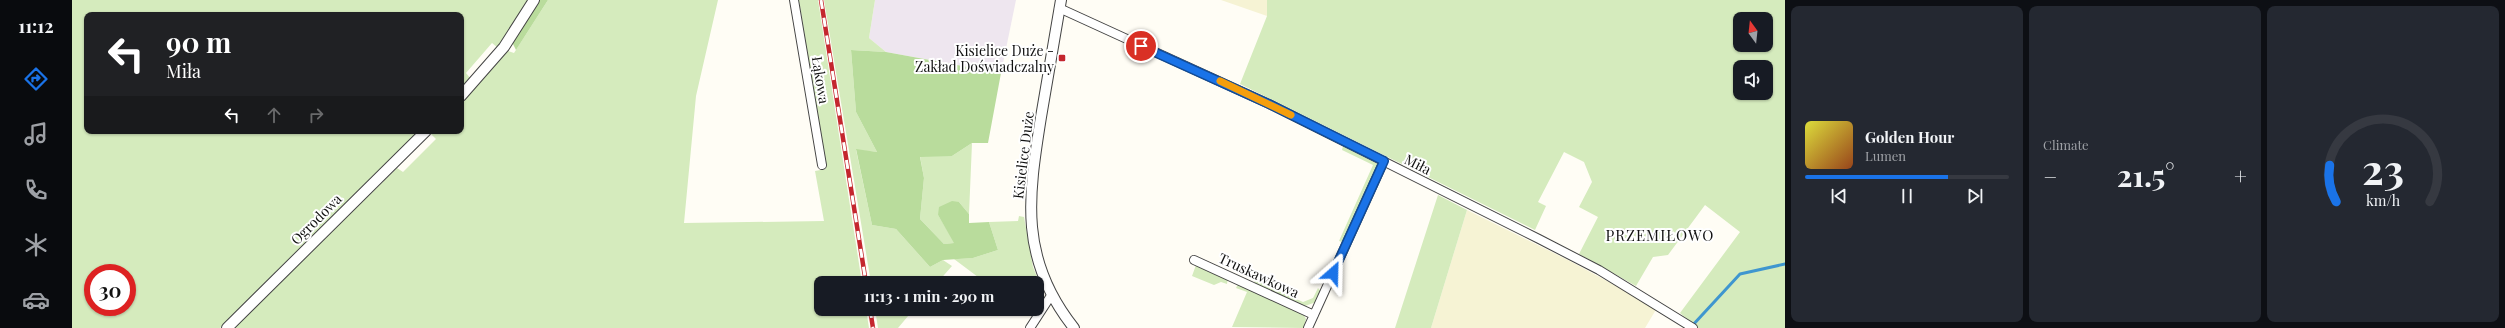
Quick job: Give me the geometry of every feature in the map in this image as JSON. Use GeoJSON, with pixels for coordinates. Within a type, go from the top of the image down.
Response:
{"type":"FeatureCollection","features":[{"type":"Feature","properties":{"kind":"street"},"geometry":{"type":"LineString","coordinates":[[464,93],[504,47],[534,0]]}},
{"type":"Feature","properties":{"kind":"street","name":"Łąkowa"},"geometry":{"type":"LineString","coordinates":[[794,0],[822,165]]}},
{"type":"Feature","properties":{"kind":"street","name":"Miła"},"geometry":{"type":"LineString","coordinates":[[1060,4],[1269,104],[1599,270],[1680,318],[1693,328]]}},
{"type":"Feature","properties":{"kind":"street","name":"Kisielice Duże"},"geometry":{"type":"LineString","coordinates":[[1060,4],[1031,190],[1031,225],[1034,247],[1052,294],[1074,328]]}},
{"type":"Feature","properties":{"kind":"street","name":"Ogrodowa"},"geometry":{"type":"LineString","coordinates":[[227,328],[423,134]]}},
{"type":"Feature","properties":{"kind":"street"},"geometry":{"type":"LineString","coordinates":[[1308,328],[1384,161]]}},
{"type":"Feature","properties":{"kind":"street","name":"Truskawkowa"},"geometry":{"type":"LineString","coordinates":[[1194,260],[1314,315]]}},
{"type":"Feature","properties":{"kind":"street"},"geometry":{"type":"LineString","coordinates":[[1030,328],[1052,294]]}},
{"type":"Feature","properties":{"kind":"shaded area"},"geometry":{"type":"Polygon","coordinates":[[[875,0],[1016,0],[1001,73],[886,52],[869,38],[875,0]]]}},
{"type":"Feature","properties":{"kind":"shaded area"},"geometry":{"type":"Polygon","coordinates":[[[1221,0],[1267,0],[1267,16],[1221,0]]]}},
{"type":"Feature","properties":{"kind":"shaded area"},"geometry":{"type":"Polygon","coordinates":[[[1467,210],[1568,260],[1657,308],[1645,328],[1431,328],[1467,210]]]}},
{"type":"Feature","properties":{"kind":"green space"},"geometry":{"type":"Polygon","coordinates":[[[72,0],[530,0],[498,48],[492,43],[466,73],[471,79],[464,87],[464,12],[84,12],[84,134],[416,134],[220,328],[72,328],[72,0]]]}},
{"type":"Feature","properties":{"kind":"green space"},"geometry":{"type":"Polygon","coordinates":[[[539,0],[548,0],[516,50],[512,42],[539,0]]]}},
{"type":"Feature","properties":{"kind":"green space"},"geometry":{"type":"Polygon","coordinates":[[[548,0],[718,0],[696,96],[684,223],[824,221],[815,171],[826,169],[799,0],[818,0],[861,276],[814,276],[814,316],[867,316],[869,328],[234,328],[397,168],[403,172],[436,139],[431,134],[464,134],[464,101],[508,51],[514,53],[548,0]]]}},
{"type":"Feature","properties":{"kind":"green space"},"geometry":{"type":"Polygon","coordinates":[[[824,0],[875,0],[869,38],[886,52],[851,50],[856,112],[877,152],[856,150],[872,225],[896,229],[930,267],[943,260],[952,266],[943,276],[870,276],[824,0]]]}},
{"type":"Feature","properties":{"kind":"green space"},"geometry":{"type":"Polygon","coordinates":[[[1267,0],[1785,0],[1785,328],[1698,328],[1680,313],[1740,232],[1705,205],[1668,255],[1653,257],[1636,286],[1579,254],[1598,217],[1579,207],[1592,182],[1584,162],[1564,152],[1538,202],[1546,206],[1535,230],[1240,84],[1267,16],[1267,0]]]}},
{"type":"Feature","properties":{"kind":"green space"},"geometry":{"type":"Polygon","coordinates":[[[851,50],[886,52],[1001,73],[988,143],[972,143],[952,156],[920,157],[924,178],[920,219],[944,244],[954,243],[938,215],[939,207],[952,201],[959,202],[969,214],[969,223],[989,222],[998,250],[973,258],[943,260],[930,267],[896,229],[872,225],[856,149],[877,152],[856,112],[851,50]]]}},
{"type":"Feature","properties":{"kind":"green space"},"geometry":{"type":"Polygon","coordinates":[[[972,143],[969,214],[959,202],[938,215],[955,243],[944,244],[920,219],[924,178],[920,156],[952,156],[972,143]]]}},
{"type":"Feature","properties":{"kind":"green space"},"geometry":{"type":"Polygon","coordinates":[[[1343,146],[1378,164],[1342,242],[1339,241],[1373,165],[1342,150],[1343,146]]]}},
{"type":"Feature","properties":{"kind":"green space"},"geometry":{"type":"Polygon","coordinates":[[[1438,195],[1467,210],[1431,328],[1395,328],[1438,195]]]}},
{"type":"Feature","properties":{"kind":"green space"},"geometry":{"type":"Polygon","coordinates":[[[1019,216],[1024,217],[1033,267],[1037,276],[977,276],[954,259],[973,258],[998,250],[989,222],[1018,221],[1019,216]]]}},
{"type":"Feature","properties":{"kind":"green space"},"geometry":{"type":"Polygon","coordinates":[[[1196,265],[1228,278],[1227,284],[1221,282],[1214,285],[1192,276],[1196,265]]]}},
{"type":"Feature","properties":{"kind":"green space"},"geometry":{"type":"Polygon","coordinates":[[[1254,280],[1303,302],[1313,298],[1318,288],[1321,291],[1316,302],[1305,306],[1255,283],[1254,280]]]}},
{"type":"Feature","properties":{"kind":"green space"},"geometry":{"type":"Polygon","coordinates":[[[1238,284],[1302,312],[1306,319],[1304,328],[1232,327],[1247,292],[1236,288],[1238,284]]]}},
{"type":"Feature","properties":{"kind":"green space"},"geometry":{"type":"Polygon","coordinates":[[[876,316],[908,316],[898,328],[878,328],[876,316]]]}},
{"type":"Feature","properties":{"kind":"waterway"},"geometry":{"type":"LineString","coordinates":[[1691,327],[1740,274],[1785,264]]}},
{"type":"Feature","properties":{"kind":"railway"},"geometry":{"type":"LineString","coordinates":[[821,0],[865,276]]}},
{"type":"Feature","properties":{"kind":"railway"},"geometry":{"type":"LineString","coordinates":[[871,316],[873,328]]}},
{"type":"Feature","properties":{"kind":"slow traffic"},"geometry":{"type":"LineString","coordinates":[[1220,81],[1291,115]]}},
{"type":"Feature","properties":{"kind":"place","name":"Kisielice Duże - Zakład Doświadczalny"},"geometry":{"type":"Point","coordinates":[1062,58]}},
{"type":"Feature","properties":{"kind":"district","name":"PRZEMIŁOWO"},"geometry":{"type":"Point","coordinates":[1660,235]}},
{"type":"Feature","properties":{"kind":"route"},"geometry":{"type":"LineString","coordinates":[[1141,46],[1269,104],[1384,161],[1333,273]]}}]}
